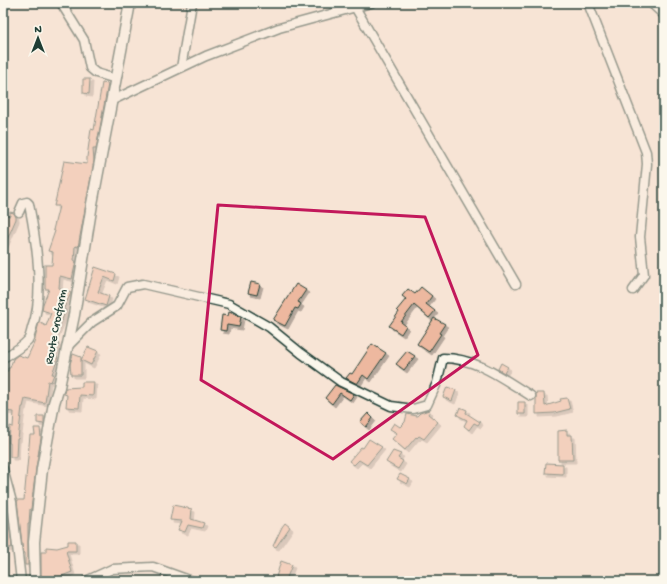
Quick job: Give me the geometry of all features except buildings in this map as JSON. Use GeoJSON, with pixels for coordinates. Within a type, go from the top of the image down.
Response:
{"type":"FeatureCollection","features":[{"type":"Feature","properties":{"kind":"street"},"geometry":{"type":"LineString","coordinates":[[61,3],[84,40],[90,68],[96,73],[116,79]]}},
{"type":"Feature","properties":{"kind":"street","name":"Route Crocfarm"},"geometry":{"type":"LineString","coordinates":[[35,581],[34,542],[42,469],[54,403],[68,346],[92,204],[130,3]]}},
{"type":"Feature","properties":{"kind":"street"},"geometry":{"type":"LineString","coordinates":[[181,68],[192,3]]}},
{"type":"Feature","properties":{"kind":"street"},"geometry":{"type":"LineString","coordinates":[[112,100],[206,56],[279,28],[371,3]]}},
{"type":"Feature","properties":{"kind":"street"},"geometry":{"type":"LineString","coordinates":[[588,3],[646,152],[647,164],[640,237],[644,275],[633,290]]}},
{"type":"Feature","properties":{"kind":"street"},"geometry":{"type":"LineString","coordinates":[[651,3],[664,6]]}},
{"type":"Feature","properties":{"kind":"street"},"geometry":{"type":"LineString","coordinates":[[651,3],[664,15]]}},
{"type":"Feature","properties":{"kind":"street"},"geometry":{"type":"LineString","coordinates":[[355,8],[516,284]]}},
{"type":"Feature","properties":{"kind":"street"},"geometry":{"type":"LineString","coordinates":[[3,358],[14,352],[28,339],[36,320],[39,297],[33,224],[29,204],[27,202],[23,203],[19,212]]}},
{"type":"Feature","properties":{"kind":"street"},"geometry":{"type":"LineString","coordinates":[[68,346],[92,322],[117,306],[127,287],[143,284],[229,304],[269,327],[301,353],[341,382],[391,406],[413,409],[426,405],[437,383],[443,358],[453,358],[472,362],[500,377],[530,396]]}},
{"type":"Feature","properties":{"kind":"street"},"geometry":{"type":"LineString","coordinates":[[3,469],[12,502],[21,581]]}},
{"type":"Feature","properties":{"kind":"street"},"geometry":{"type":"LineString","coordinates":[[86,581],[112,569],[153,567],[192,581]]}},
{"type":"Feature","properties":{"kind":"highlighted area"},"geometry":{"type":"Polygon","coordinates":[[[218,205],[425,217],[478,355],[333,459],[201,380],[218,205]]]}}]}
